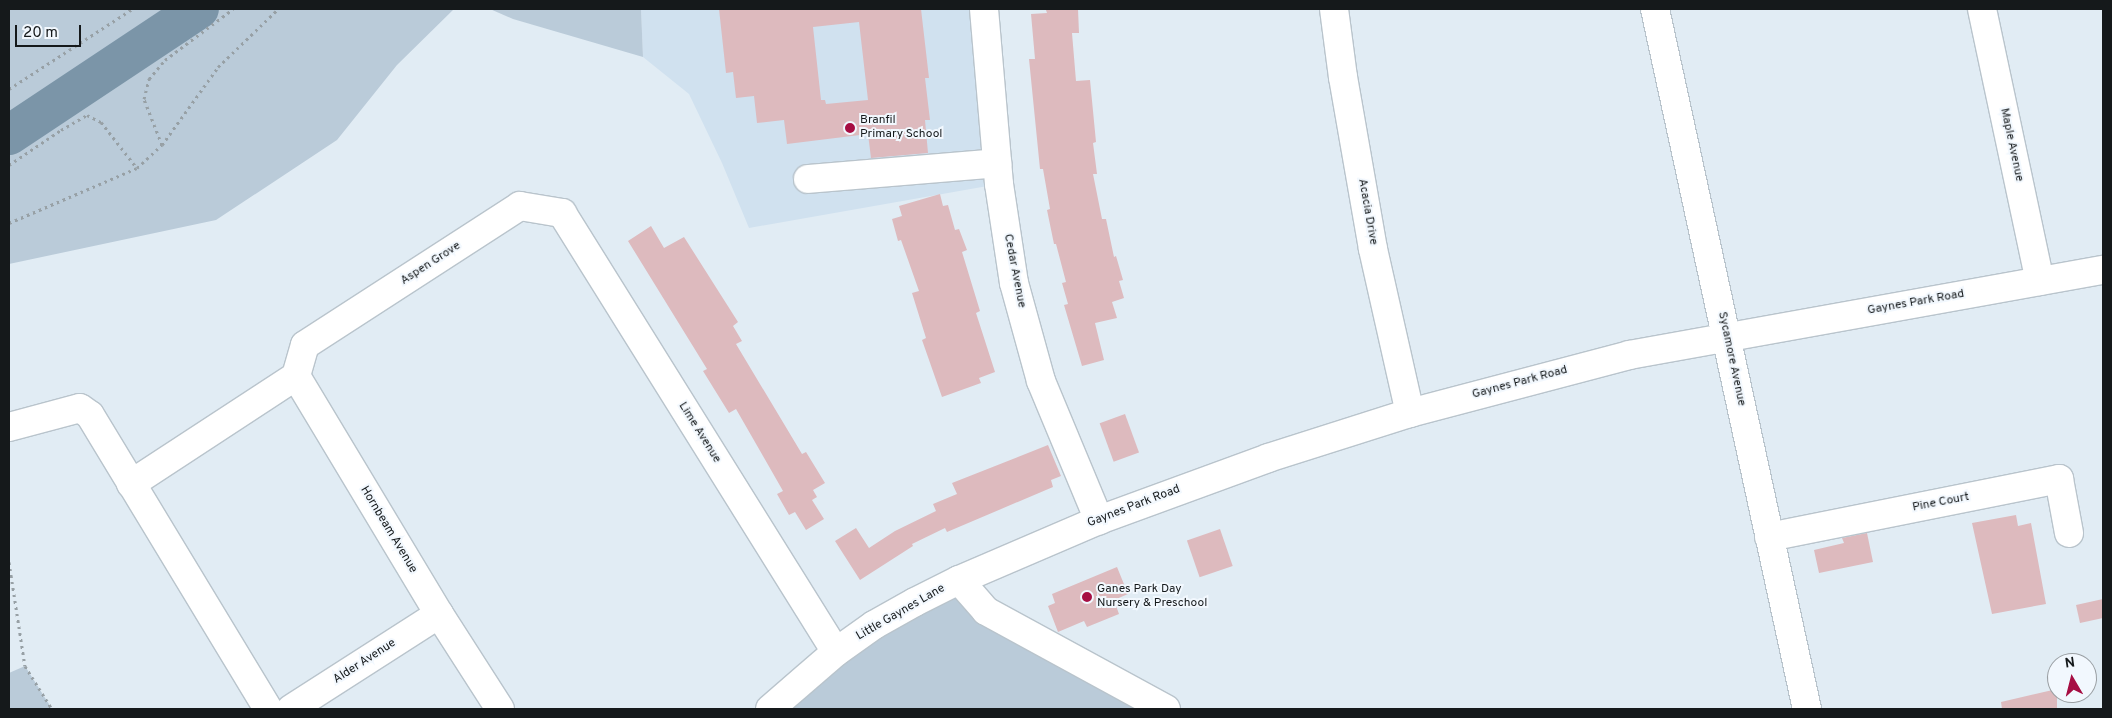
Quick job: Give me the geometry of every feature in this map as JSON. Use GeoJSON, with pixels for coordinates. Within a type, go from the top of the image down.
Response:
{"type":"FeatureCollection","features":[{"type":"Feature","properties":{"kind":"street","name":"Cedar Avenue"},"geometry":{"type":"LineString","coordinates":[[984,9],[997,163],[1014,283],[1040,381],[1099,520]]}},
{"type":"Feature","properties":{"kind":"street","name":"Acacia Drive"},"geometry":{"type":"LineString","coordinates":[[1334,9],[1343,77],[1373,249],[1410,413]]}},
{"type":"Feature","properties":{"kind":"street","name":"Sycamore Avenue"},"geometry":{"type":"LineString","coordinates":[[1655,9],[1807,709]]}},
{"type":"Feature","properties":{"kind":"street","name":"Maple Avenue"},"geometry":{"type":"LineString","coordinates":[[1982,9],[2040,281]]}},
{"type":"Feature","properties":{"kind":"street"},"geometry":{"type":"LineString","coordinates":[[808,179],[997,163]]}},
{"type":"Feature","properties":{"kind":"street","name":"Aspen Grove"},"geometry":{"type":"LineString","coordinates":[[296,376],[306,345],[520,206],[562,213]]}},
{"type":"Feature","properties":{"kind":"street","name":"Lime Avenue"},"geometry":{"type":"LineString","coordinates":[[562,213],[836,652]]}},
{"type":"Feature","properties":{"kind":"street","name":"Gaynes Park Road"},"geometry":{"type":"LineString","coordinates":[[959,580],[1099,520],[1268,458],[1410,413],[1629,356],[2103,270]]}},
{"type":"Feature","properties":{"kind":"street"},"geometry":{"type":"LineString","coordinates":[[131,484],[296,376]]}},
{"type":"Feature","properties":{"kind":"street","name":"Hornbeam Avenue"},"geometry":{"type":"LineString","coordinates":[[296,376],[439,614],[500,709]]}},
{"type":"Feature","properties":{"kind":"street"},"geometry":{"type":"LineString","coordinates":[[9,427],[80,408],[90,415],[268,709]]}},
{"type":"Feature","properties":{"kind":"street","name":"Pine Court"},"geometry":{"type":"LineString","coordinates":[[1769,537],[2059,479],[2069,533]]}},
{"type":"Feature","properties":{"kind":"street","name":"Little Gaynes Lane"},"geometry":{"type":"LineString","coordinates":[[770,709],[836,652],[874,625],[959,580],[986,612],[1166,709]]}},
{"type":"Feature","properties":{"kind":"street","name":"Alder Avenue"},"geometry":{"type":"LineString","coordinates":[[291,709],[439,614]]}},
{"type":"Feature","properties":{"kind":"path"},"geometry":{"type":"LineString","coordinates":[[9,88],[132,9]]}},
{"type":"Feature","properties":{"kind":"path"},"geometry":{"type":"LineString","coordinates":[[162,145],[144,99],[149,79],[165,60],[233,9]]}},
{"type":"Feature","properties":{"kind":"path"},"geometry":{"type":"LineString","coordinates":[[9,222],[137,168],[162,145],[218,67],[278,9]]}},
{"type":"Feature","properties":{"kind":"path"},"geometry":{"type":"LineString","coordinates":[[9,165],[60,130],[87,115],[101,122],[137,168]]}},
{"type":"Feature","properties":{"kind":"path"},"geometry":{"type":"LineString","coordinates":[[9,562],[25,666],[52,709]]}},
{"type":"Feature","properties":{"kind":"shaded area"},"geometry":{"type":"Polygon","coordinates":[[[9,9],[454,9],[397,65],[337,140],[216,220],[9,264],[9,9]]]}},
{"type":"Feature","properties":{"kind":"shaded area"},"geometry":{"type":"Polygon","coordinates":[[[490,9],[641,9],[643,57],[513,19],[490,9]]]}},
{"type":"Feature","properties":{"kind":"shaded area","name":"Branfil Primary School"},"geometry":{"type":"Polygon","coordinates":[[[641,9],[986,9],[999,184],[749,228],[722,163],[689,94],[643,57],[641,9]]]}},
{"type":"Feature","properties":{"kind":"shaded area"},"geometry":{"type":"Polygon","coordinates":[[[959,580],[1166,709],[770,709],[959,580]]]}},
{"type":"Feature","properties":{"kind":"shaded area"},"geometry":{"type":"Polygon","coordinates":[[[25,666],[52,709],[9,709],[9,673],[25,666]]]}},
{"type":"Feature","properties":{"kind":"building"},"geometry":{"type":"Polygon","coordinates":[[[719,9],[921,9],[929,78],[925,78],[930,120],[925,120],[928,153],[871,158],[868,134],[787,144],[784,120],[757,123],[754,96],[736,98],[733,72],[726,73],[719,9]],[[859,22],[813,27],[821,100],[825,100],[826,104],[868,100],[859,22]]]}},
{"type":"Feature","properties":{"kind":"building"},"geometry":{"type":"Polygon","coordinates":[[[1078,9],[1079,33],[1072,33],[1076,81],[1090,80],[1096,142],[1093,143],[1097,174],[1093,174],[1102,219],[1106,219],[1114,257],[1116,256],[1123,280],[1119,281],[1124,298],[1112,302],[1117,318],[1095,323],[1104,360],[1082,366],[1064,305],[1068,304],[1062,283],[1066,282],[1056,244],[1054,244],[1047,210],[1050,209],[1043,169],[1040,169],[1029,59],[1035,59],[1031,14],[1047,13],[1046,10],[1078,9]]]}},
{"type":"Feature","properties":{"kind":"building"},"geometry":{"type":"Polygon","coordinates":[[[940,194],[943,206],[948,205],[955,230],[959,229],[967,250],[962,252],[980,311],[976,313],[995,372],[979,378],[981,383],[942,397],[922,340],[926,338],[912,293],[919,291],[901,240],[898,241],[892,219],[902,216],[899,206],[940,194]]]}},
{"type":"Feature","properties":{"kind":"building"},"geometry":{"type":"Polygon","coordinates":[[[651,226],[664,248],[684,237],[738,322],[733,326],[742,341],[736,344],[802,454],[806,452],[825,483],[813,490],[817,497],[812,500],[824,519],[806,530],[795,512],[789,515],[777,494],[783,491],[736,409],[729,413],[703,371],[707,369],[628,241],[651,226]]]}},
{"type":"Feature","properties":{"kind":"building"},"geometry":{"type":"Polygon","coordinates":[[[1125,414],[1139,453],[1114,462],[1100,423],[1125,414]]]}},
{"type":"Feature","properties":{"kind":"building"},"geometry":{"type":"Polygon","coordinates":[[[1048,445],[1061,476],[1051,480],[1053,487],[947,532],[945,528],[912,544],[913,546],[860,580],[835,541],[856,528],[869,548],[895,531],[936,511],[933,504],[957,494],[952,483],[1048,445]]]}},
{"type":"Feature","properties":{"kind":"building"},"geometry":{"type":"Polygon","coordinates":[[[2016,515],[2018,526],[2031,523],[2046,604],[1992,614],[1972,523],[2016,515]]]}},
{"type":"Feature","properties":{"kind":"building"},"geometry":{"type":"Polygon","coordinates":[[[1220,529],[1233,566],[1200,577],[1187,540],[1220,529]]]}},
{"type":"Feature","properties":{"kind":"building"},"geometry":{"type":"Polygon","coordinates":[[[1867,533],[1873,562],[1819,573],[1814,550],[1844,543],[1842,538],[1867,533]]]}},
{"type":"Feature","properties":{"kind":"building","name":"Ganes Park Day Nursery & Preschool"},"geometry":{"type":"Polygon","coordinates":[[[1117,567],[1128,594],[1114,600],[1119,614],[1087,627],[1084,621],[1058,632],[1048,606],[1055,603],[1052,594],[1117,567]]]}},
{"type":"Feature","properties":{"kind":"building"},"geometry":{"type":"Polygon","coordinates":[[[2103,599],[2103,618],[2080,623],[2076,605],[2103,599]]]}},
{"type":"Feature","properties":{"kind":"building"},"geometry":{"type":"Polygon","coordinates":[[[2047,691],[2047,703],[2057,703],[2057,709],[2002,709],[2001,702],[2047,691]]]}},
{"type":"Feature","properties":{"kind":"waterway"},"geometry":{"type":"LineString","coordinates":[[9,135],[199,9]]}},
{"type":"Feature","properties":{"kind":"place","name":"Branfil Primary School"},"geometry":{"type":"Point","coordinates":[850,128]}},
{"type":"Feature","properties":{"kind":"place","name":"Ganes Park Day Nursery & Preschool"},"geometry":{"type":"Point","coordinates":[1087,597]}}]}
